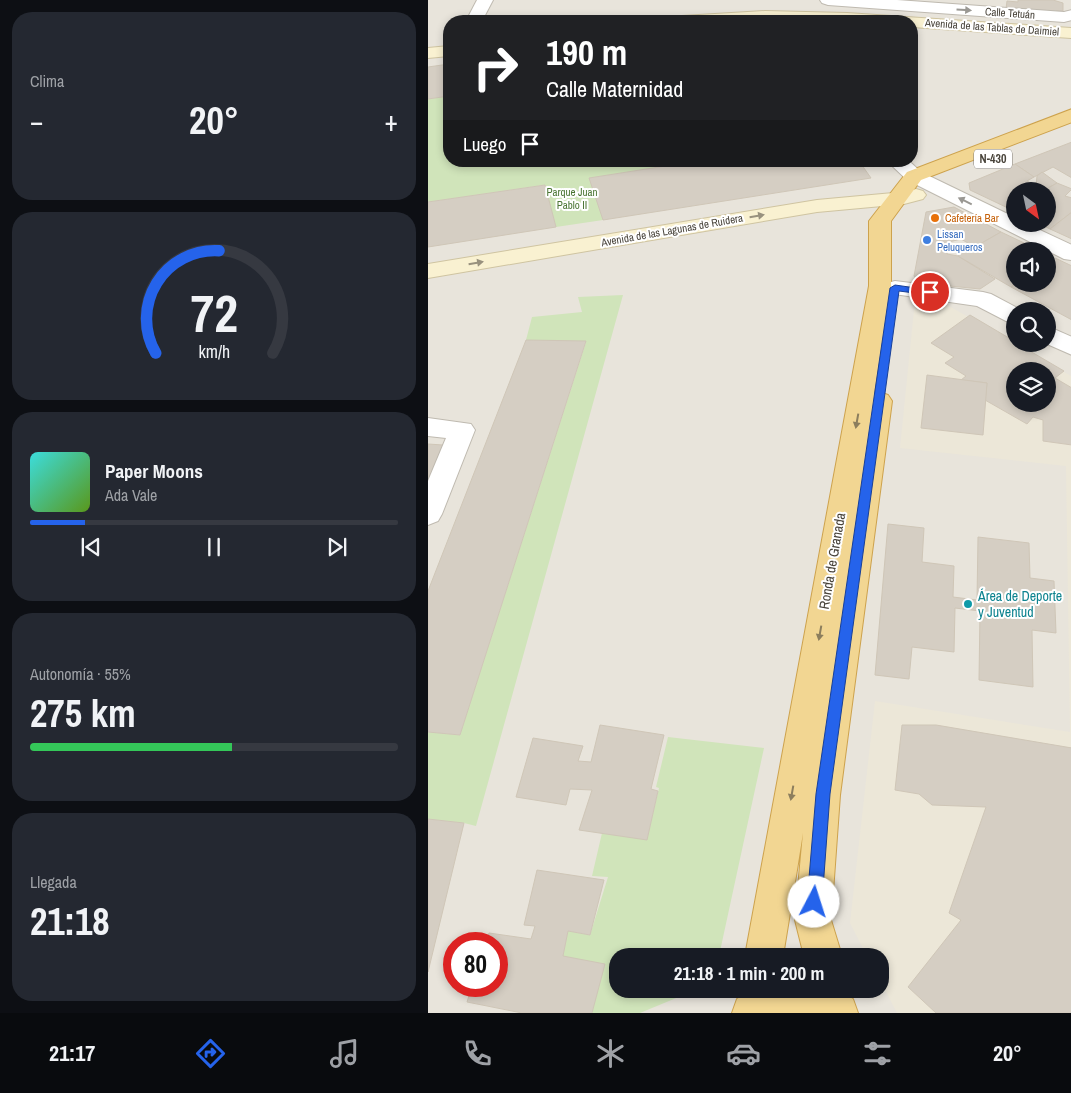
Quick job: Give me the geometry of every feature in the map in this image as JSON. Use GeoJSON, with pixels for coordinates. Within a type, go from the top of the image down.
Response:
{"type":"FeatureCollection","features":[{"type":"Feature","properties":{"kind":"highway","name":"N-430"},"geometry":{"type":"LineString","coordinates":[[910,183],[1072,115]]}},
{"type":"Feature","properties":{"kind":"highway","name":"N-430"},"geometry":{"type":"LineString","coordinates":[[910,183],[1072,127]]}},
{"type":"Feature","properties":{"kind":"highway","name":"Ronda de Granada"},"geometry":{"type":"LineString","coordinates":[[821,948],[813,920],[823,794],[895,288],[896,223],[910,183]]}},
{"type":"Feature","properties":{"kind":"highway","name":"Ronda de Granada"},"geometry":{"type":"LineString","coordinates":[[765,948],[880,286],[880,221],[910,183]]}},
{"type":"Feature","properties":{"kind":"highway"},"geometry":{"type":"LineString","coordinates":[[754,1003],[800,995],[823,1002],[841,1013]]}},
{"type":"Feature","properties":{"kind":"highway"},"geometry":{"type":"LineString","coordinates":[[836,998],[841,1013]]}},
{"type":"Feature","properties":{"kind":"main road","name":"Avenida de las Tablas de Daimiel"},"geometry":{"type":"LineString","coordinates":[[918,22],[1072,33]]}},
{"type":"Feature","properties":{"kind":"main road"},"geometry":{"type":"LineString","coordinates":[[428,53],[443,51]]}},
{"type":"Feature","properties":{"kind":"main road","name":"Avenida de las Lagunas de Ruidera"},"geometry":{"type":"LineString","coordinates":[[428,271],[817,206],[910,183]]}},
{"type":"Feature","properties":{"kind":"street"},"geometry":{"type":"LineString","coordinates":[[477,15],[485,0]]}},
{"type":"Feature","properties":{"kind":"street","name":"Calle Tetuán"},"geometry":{"type":"LineString","coordinates":[[828,0],[1064,17],[1072,16]]}},
{"type":"Feature","properties":{"kind":"street"},"geometry":{"type":"LineString","coordinates":[[910,183],[1072,254]]}},
{"type":"Feature","properties":{"kind":"street"},"geometry":{"type":"LineString","coordinates":[[895,288],[983,299],[1006,312]]}},
{"type":"Feature","properties":{"kind":"street"},"geometry":{"type":"LineString","coordinates":[[1056,339],[1072,347]]}},
{"type":"Feature","properties":{"kind":"street"},"geometry":{"type":"LineString","coordinates":[[428,428],[462,430],[428,514]]}},
{"type":"Feature","properties":{"kind":"shaded area"},"geometry":{"type":"Polygon","coordinates":[[[428,0],[1071,0],[1071,1013],[428,1013],[428,0]]]}},
{"type":"Feature","properties":{"kind":"shaded area"},"geometry":{"type":"Polygon","coordinates":[[[915,300],[942,302],[1006,339],[1006,352],[1029,352],[1047,362],[1006,362],[1006,412],[1056,412],[1056,367],[1071,376],[1071,1013],[897,1013],[889,998],[889,948],[863,948],[850,923],[875,701],[1070,732],[1066,466],[900,448],[915,300]]]}},
{"type":"Feature","properties":{"kind":"green space","name":"Parque Juan Pablo II"},"geometry":{"type":"Polygon","coordinates":[[[443,97],[443,167],[659,167],[590,178],[603,220],[556,227],[544,185],[428,202],[428,99],[443,97]]]}},
{"type":"Feature","properties":{"kind":"green space"},"geometry":{"type":"Polygon","coordinates":[[[623,295],[476,826],[428,819],[428,732],[460,735],[586,342],[526,340],[532,317],[582,312],[578,297],[623,295]]]}},
{"type":"Feature","properties":{"kind":"green space"},"geometry":{"type":"Polygon","coordinates":[[[668,737],[764,748],[721,948],[609,948],[609,998],[676,998],[640,1013],[592,1013],[563,956],[568,931],[590,935],[608,877],[592,876],[602,833],[647,839],[659,788],[656,787],[668,737]]]}},
{"type":"Feature","properties":{"kind":"building"},"geometry":{"type":"Polygon","coordinates":[[[1018,0],[1053,0],[1063,3],[1063,11],[1056,11],[1056,13],[1006,9],[1007,1],[1018,2],[1018,0]]]}},
{"type":"Feature","properties":{"kind":"building"},"geometry":{"type":"Polygon","coordinates":[[[443,65],[443,97],[428,99],[428,67],[443,65]]]}},
{"type":"Feature","properties":{"kind":"building"},"geometry":{"type":"Polygon","coordinates":[[[1072,142],[1072,178],[1053,167],[1034,177],[1015,164],[1072,142]]]}},
{"type":"Feature","properties":{"kind":"building"},"geometry":{"type":"Polygon","coordinates":[[[1015,164],[1034,177],[1027,181],[1029,182],[1006,182],[1006,207],[970,190],[969,183],[1015,164]]]}},
{"type":"Feature","properties":{"kind":"building"},"geometry":{"type":"Polygon","coordinates":[[[659,167],[863,167],[871,178],[603,220],[589,178],[659,167]]]}},
{"type":"Feature","properties":{"kind":"building"},"geometry":{"type":"Polygon","coordinates":[[[1042,172],[1056,182],[1036,182],[1037,176],[1042,172]]]}},
{"type":"Feature","properties":{"kind":"building"},"geometry":{"type":"Polygon","coordinates":[[[1056,184],[1072,189],[1065,196],[1072,198],[1072,212],[1056,224],[1056,184]]]}},
{"type":"Feature","properties":{"kind":"building"},"geometry":{"type":"Polygon","coordinates":[[[545,185],[556,227],[428,247],[428,202],[545,185]]]}},
{"type":"Feature","properties":{"kind":"building"},"geometry":{"type":"Polygon","coordinates":[[[954,207],[1001,232],[973,248],[967,247],[968,243],[961,239],[949,242],[947,254],[958,256],[995,279],[980,289],[920,283],[914,276],[926,212],[954,207]]]}},
{"type":"Feature","properties":{"kind":"building"},"geometry":{"type":"Polygon","coordinates":[[[1072,212],[1072,239],[1056,232],[1056,224],[1072,212]]]}},
{"type":"Feature","properties":{"kind":"building"},"geometry":{"type":"Polygon","coordinates":[[[1001,232],[1022,242],[1006,242],[1006,284],[958,256],[962,246],[973,248],[1001,232]]]}},
{"type":"Feature","properties":{"kind":"building"},"geometry":{"type":"Polygon","coordinates":[[[1056,258],[1072,266],[1072,320],[1056,311],[1056,302],[1039,302],[1020,292],[1056,292],[1056,258]]]}},
{"type":"Feature","properties":{"kind":"building"},"geometry":{"type":"Polygon","coordinates":[[[970,315],[1006,336],[1006,352],[1032,352],[1049,362],[1006,362],[1006,412],[985,400],[987,383],[961,380],[966,376],[945,363],[954,357],[931,343],[970,315]]]}},
{"type":"Feature","properties":{"kind":"building"},"geometry":{"type":"Polygon","coordinates":[[[526,340],[586,341],[460,735],[428,732],[428,591],[526,340]]]}},
{"type":"Feature","properties":{"kind":"building"},"geometry":{"type":"Polygon","coordinates":[[[1056,366],[1064,371],[1056,377],[1056,366]]]}},
{"type":"Feature","properties":{"kind":"building"},"geometry":{"type":"Polygon","coordinates":[[[927,375],[987,383],[983,435],[921,428],[927,375]]]}},
{"type":"Feature","properties":{"kind":"building"},"geometry":{"type":"Polygon","coordinates":[[[1056,379],[1072,388],[1072,445],[1043,441],[1043,420],[1033,417],[1027,424],[1006,412],[1056,412],[1056,379]]]}},
{"type":"Feature","properties":{"kind":"building"},"geometry":{"type":"Polygon","coordinates":[[[428,444],[443,445],[428,481],[428,444]]]}},
{"type":"Feature","properties":{"kind":"building","name":"Área de Deporte y Juventud"},"geometry":{"type":"Polygon","coordinates":[[[888,524],[924,528],[922,562],[954,566],[953,597],[977,600],[978,537],[1029,543],[1030,578],[1054,581],[1056,633],[1032,630],[1033,687],[979,680],[980,611],[955,608],[954,652],[912,647],[909,679],[875,675],[888,524]]]}},
{"type":"Feature","properties":{"kind":"building"},"geometry":{"type":"Polygon","coordinates":[[[600,725],[664,735],[651,789],[658,791],[647,840],[579,830],[592,790],[570,789],[566,805],[516,797],[533,738],[583,746],[578,761],[591,762],[600,725]]]}},
{"type":"Feature","properties":{"kind":"building"},"geometry":{"type":"Polygon","coordinates":[[[902,725],[936,725],[1072,748],[1072,1013],[936,1013],[908,987],[961,920],[949,913],[986,807],[932,805],[919,794],[895,790],[902,725]]]}},
{"type":"Feature","properties":{"kind":"building"},"geometry":{"type":"Polygon","coordinates":[[[428,819],[464,823],[428,972],[428,819]]]}},
{"type":"Feature","properties":{"kind":"building"},"geometry":{"type":"Polygon","coordinates":[[[537,870],[604,880],[590,935],[568,931],[563,956],[605,964],[592,1013],[522,1013],[467,1002],[469,997],[508,997],[508,936],[531,939],[535,926],[524,925],[537,870]]]}},
{"type":"Feature","properties":{"kind":"place","name":"Cafetería Bar"},"geometry":{"type":"Point","coordinates":[935,218]}},
{"type":"Feature","properties":{"kind":"place","name":"Lissan Peluqueros"},"geometry":{"type":"Point","coordinates":[927,240]}},
{"type":"Feature","properties":{"kind":"place","name":"Área de Deporte y Juventud"},"geometry":{"type":"Point","coordinates":[968,604]}},
{"type":"Feature","properties":{"kind":"route"},"geometry":{"type":"LineString","coordinates":[[814,902],[823,794],[895,288],[930,292]]}}]}
